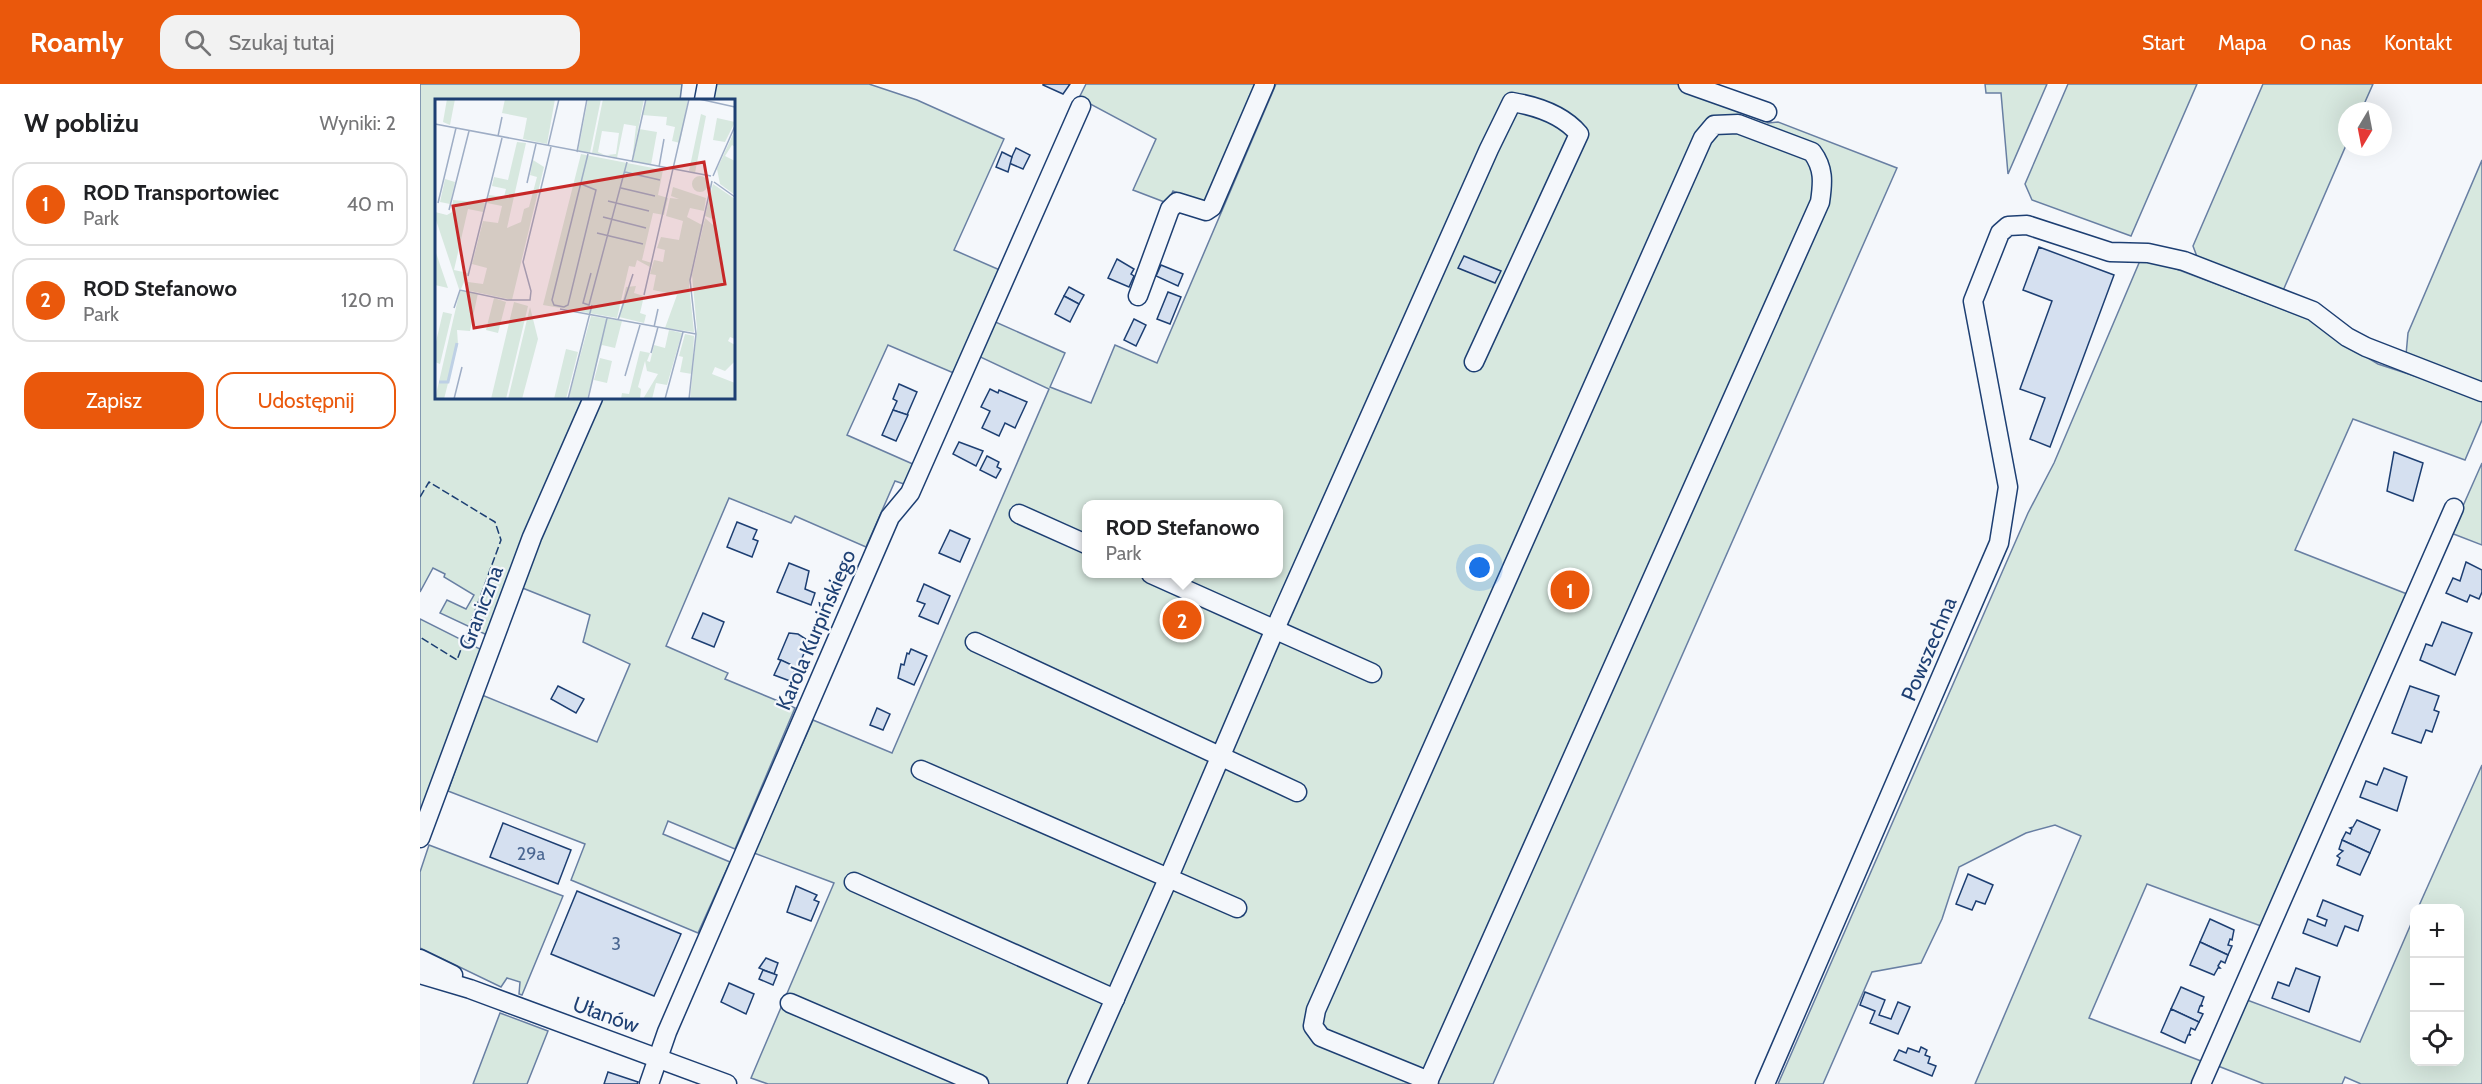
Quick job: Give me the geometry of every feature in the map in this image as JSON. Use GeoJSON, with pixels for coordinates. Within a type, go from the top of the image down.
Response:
{"type":"FeatureCollection","features":[{"type":"Feature","properties":{"kind":"street"},"geometry":{"type":"LineString","coordinates":[[704,99],[707,84]]}},
{"type":"Feature","properties":{"kind":"street"},"geometry":{"type":"LineString","coordinates":[[1138,296],[1170,209],[1177,202],[1206,211],[1212,207],[1265,84]]}},
{"type":"Feature","properties":{"kind":"street"},"geometry":{"type":"LineString","coordinates":[[1077,1084],[1222,756],[1275,629],[1519,84]]}},
{"type":"Feature","properties":{"kind":"street"},"geometry":{"type":"LineString","coordinates":[[1688,84],[1767,112]]}},
{"type":"Feature","properties":{"kind":"street"},"geometry":{"type":"LineString","coordinates":[[1474,362],[1580,134],[1572,125],[1533,105],[1512,102]]}},
{"type":"Feature","properties":{"kind":"street","name":"Karola Kurpińskiego"},"geometry":{"type":"LineString","coordinates":[[650,1084],[658,1058],[890,517],[910,493],[1081,106]]}},
{"type":"Feature","properties":{"kind":"street"},"geometry":{"type":"LineString","coordinates":[[1738,124],[1812,152],[1820,162],[1822,174],[1820,202],[1428,1083],[1321,1037],[1312,1026],[1316,1010],[1703,138],[1714,125],[1738,124]]}},
{"type":"Feature","properties":{"kind":"street","name":"Powszechna"},"geometry":{"type":"LineString","coordinates":[[1765,1084],[2000,543],[2008,487],[1973,300],[2000,233],[2008,226],[2027,225],[2110,252],[2148,253],[2184,261],[2313,311],[2347,337],[2366,347],[2482,392]]}},
{"type":"Feature","properties":{"kind":"street","name":"Graniczna"},"geometry":{"type":"LineString","coordinates":[[420,838],[528,548],[593,399]]}},
{"type":"Feature","properties":{"kind":"street"},"geometry":{"type":"LineString","coordinates":[[2201,1084],[2454,508]]}},
{"type":"Feature","properties":{"kind":"street"},"geometry":{"type":"LineString","coordinates":[[1019,514],[1082,542]]}},
{"type":"Feature","properties":{"kind":"street"},"geometry":{"type":"LineString","coordinates":[[1162,578],[1372,673]]}},
{"type":"Feature","properties":{"kind":"street"},"geometry":{"type":"LineString","coordinates":[[975,642],[1297,792]]}},
{"type":"Feature","properties":{"kind":"street"},"geometry":{"type":"LineString","coordinates":[[921,770],[1237,908]]}},
{"type":"Feature","properties":{"kind":"street"},"geometry":{"type":"LineString","coordinates":[[854,882],[1115,999]]}},
{"type":"Feature","properties":{"kind":"street","name":"Ułanów"},"geometry":{"type":"LineString","coordinates":[[420,959],[461,980],[470,989]]}},
{"type":"Feature","properties":{"kind":"street","name":"Ułanów"},"geometry":{"type":"LineString","coordinates":[[420,974],[470,989],[727,1084]]}},
{"type":"Feature","properties":{"kind":"street"},"geometry":{"type":"LineString","coordinates":[[790,1003],[979,1084]]}},
{"type":"Feature","properties":{"kind":"shaded area"},"geometry":{"type":"Polygon","coordinates":[[[420,84],[682,84],[680,99],[435,99],[435,399],[585,399],[487,635],[440,613],[447,600],[466,609],[474,595],[444,577],[445,574],[433,568],[420,592],[420,84]]]}},
{"type":"Feature","properties":{"kind":"shaded area"},"geometry":{"type":"Polygon","coordinates":[[[715,84],[869,84],[917,100],[1004,139],[954,250],[1002,271],[956,374],[888,345],[847,435],[915,465],[907,485],[895,481],[866,547],[795,516],[791,523],[729,498],[666,646],[728,673],[725,679],[795,708],[735,849],[668,821],[663,834],[730,862],[698,933],[571,880],[585,844],[448,791],[482,695],[597,742],[630,664],[583,642],[590,615],[520,587],[600,399],[735,399],[735,99],[714,99],[715,84]]]}},
{"type":"Feature","properties":{"kind":"shaded area"},"geometry":{"type":"Polygon","coordinates":[[[1086,84],[1260,84],[1210,199],[1200,203],[1173,191],[1167,203],[1133,190],[1156,139],[1079,98],[1086,84]]]}},
{"type":"Feature","properties":{"kind":"shaded area"},"geometry":{"type":"Polygon","coordinates":[[[1276,84],[1677,84],[1759,114],[1768,123],[1778,122],[1897,168],[1493,1084],[768,1084],[751,1078],[834,883],[754,853],[813,720],[892,753],[1049,389],[976,355],[991,320],[1065,353],[1050,387],[1091,403],[1115,345],[1157,363],[1276,84]]]}},
{"type":"Feature","properties":{"kind":"shaded area"},"geometry":{"type":"Polygon","coordinates":[[[1985,84],[2047,84],[2008,174],[2001,93],[1986,93],[1985,84]]]}},
{"type":"Feature","properties":{"kind":"shaded area"},"geometry":{"type":"Polygon","coordinates":[[[2068,84],[2197,84],[2131,236],[2032,200],[2025,184],[2068,84]]]}},
{"type":"Feature","properties":{"kind":"shaded area"},"geometry":{"type":"Polygon","coordinates":[[[2263,84],[2373,84],[2365,102],[2338,102],[2338,156],[2341,156],[2282,293],[2199,262],[2193,246],[2263,84]]]}},
{"type":"Feature","properties":{"kind":"shaded area"},"geometry":{"type":"Polygon","coordinates":[[[2482,160],[2482,385],[2406,355],[2408,333],[2482,160]]]}},
{"type":"Feature","properties":{"kind":"shaded area"},"geometry":{"type":"Polygon","coordinates":[[[2142,256],[2319,323],[2346,345],[2378,364],[2482,398],[2482,420],[2465,460],[2353,419],[2295,550],[2407,594],[2261,926],[2147,884],[2089,1018],[2201,1061],[2191,1084],[1975,1084],[2081,836],[2055,825],[2026,833],[1959,867],[1942,919],[1921,963],[1872,972],[1823,1084],[1778,1084],[2028,513],[2054,463],[2142,256]]]}},
{"type":"Feature","properties":{"kind":"shaded area"},"geometry":{"type":"Polygon","coordinates":[[[2482,463],[2482,545],[2451,533],[2482,463]]]}},
{"type":"Feature","properties":{"kind":"shaded area"},"geometry":{"type":"Polygon","coordinates":[[[420,619],[482,650],[420,814],[420,619]]]}},
{"type":"Feature","properties":{"kind":"shaded area"},"geometry":{"type":"Polygon","coordinates":[[[2482,765],[2482,1084],[2361,1084],[2345,1077],[2342,1084],[2264,1084],[2218,1066],[2247,1000],[2360,1042],[2410,926],[2410,1066],[2464,1066],[2464,904],[2420,904],[2482,765]]]}},
{"type":"Feature","properties":{"kind":"shaded area"},"geometry":{"type":"Polygon","coordinates":[[[429,845],[563,896],[522,995],[519,994],[520,982],[507,978],[501,987],[420,948],[420,872],[429,845]]]}},
{"type":"Feature","properties":{"kind":"shaded area"},"geometry":{"type":"Polygon","coordinates":[[[500,1013],[548,1031],[527,1084],[473,1084],[500,1013]]]}},
{"type":"Feature","properties":{"kind":"building"},"geometry":{"type":"Polygon","coordinates":[[[1043,84],[1070,84],[1063,94],[1043,85],[1043,84]]]}},
{"type":"Feature","properties":{"kind":"building"},"geometry":{"type":"Polygon","coordinates":[[[1016,148],[1030,155],[1023,169],[1009,163],[1016,148]]]}},
{"type":"Feature","properties":{"kind":"building"},"geometry":{"type":"Polygon","coordinates":[[[1002,152],[1012,157],[1008,172],[996,167],[1002,152]]]}},
{"type":"Feature","properties":{"kind":"building"},"geometry":{"type":"Polygon","coordinates":[[[2039,247],[2114,275],[2050,447],[2030,439],[2045,398],[2020,389],[2052,301],[2023,290],[2039,247]]]}},
{"type":"Feature","properties":{"kind":"building"},"geometry":{"type":"Polygon","coordinates":[[[1464,256],[1501,271],[1495,283],[1458,268],[1464,256]]]}},
{"type":"Feature","properties":{"kind":"building"},"geometry":{"type":"Polygon","coordinates":[[[1117,259],[1134,269],[1131,274],[1134,276],[1129,287],[1108,278],[1117,259]]]}},
{"type":"Feature","properties":{"kind":"building"},"geometry":{"type":"Polygon","coordinates":[[[1161,265],[1183,274],[1178,286],[1156,276],[1161,265]]]}},
{"type":"Feature","properties":{"kind":"building"},"geometry":{"type":"Polygon","coordinates":[[[1069,287],[1084,295],[1079,304],[1064,296],[1069,287]]]}},
{"type":"Feature","properties":{"kind":"building"},"geometry":{"type":"Polygon","coordinates":[[[1168,292],[1181,297],[1170,324],[1157,319],[1168,292]]]}},
{"type":"Feature","properties":{"kind":"building"},"geometry":{"type":"Polygon","coordinates":[[[1064,296],[1079,304],[1070,322],[1055,314],[1064,296]]]}},
{"type":"Feature","properties":{"kind":"building"},"geometry":{"type":"Polygon","coordinates":[[[1134,319],[1146,325],[1136,346],[1124,340],[1134,319]]]}},
{"type":"Feature","properties":{"kind":"building"},"geometry":{"type":"Polygon","coordinates":[[[899,384],[917,392],[907,415],[893,410],[897,401],[893,399],[899,384]]]}},
{"type":"Feature","properties":{"kind":"building"},"geometry":{"type":"Polygon","coordinates":[[[990,389],[998,393],[999,390],[1027,402],[1015,428],[1005,423],[999,436],[982,428],[990,411],[981,407],[990,389]]]}},
{"type":"Feature","properties":{"kind":"building"},"geometry":{"type":"Polygon","coordinates":[[[893,410],[908,415],[896,441],[882,435],[893,410]]]}},
{"type":"Feature","properties":{"kind":"building"},"geometry":{"type":"Polygon","coordinates":[[[959,442],[983,451],[976,466],[953,454],[959,442]]]}},
{"type":"Feature","properties":{"kind":"building"},"geometry":{"type":"Polygon","coordinates":[[[2394,452],[2423,463],[2413,501],[2387,491],[2394,452]]]}},
{"type":"Feature","properties":{"kind":"building"},"geometry":{"type":"Polygon","coordinates":[[[987,456],[999,462],[997,467],[1001,469],[996,478],[980,470],[987,456]]]}},
{"type":"Feature","properties":{"kind":"building"},"geometry":{"type":"Polygon","coordinates":[[[737,522],[757,530],[753,539],[758,541],[752,557],[727,547],[737,522]]]}},
{"type":"Feature","properties":{"kind":"building"},"geometry":{"type":"Polygon","coordinates":[[[950,530],[970,539],[960,562],[939,553],[950,530]]]}},
{"type":"Feature","properties":{"kind":"building"},"geometry":{"type":"Polygon","coordinates":[[[2466,562],[2482,570],[2482,592],[2479,599],[2470,595],[2467,602],[2446,593],[2453,578],[2460,581],[2466,562]]]}},
{"type":"Feature","properties":{"kind":"building"},"geometry":{"type":"Polygon","coordinates":[[[789,563],[809,571],[805,589],[815,593],[811,605],[777,592],[789,563]]]}},
{"type":"Feature","properties":{"kind":"building"},"geometry":{"type":"Polygon","coordinates":[[[924,584],[950,596],[938,624],[919,616],[925,604],[917,601],[924,584]]]}},
{"type":"Feature","properties":{"kind":"building"},"geometry":{"type":"Polygon","coordinates":[[[703,613],[724,622],[714,647],[692,638],[703,613]]]}},
{"type":"Feature","properties":{"kind":"building"},"geometry":{"type":"Polygon","coordinates":[[[2442,622],[2472,633],[2455,675],[2420,660],[2426,644],[2432,646],[2442,622]]]}},
{"type":"Feature","properties":{"kind":"building"},"geometry":{"type":"Polygon","coordinates":[[[789,633],[798,634],[809,641],[798,668],[778,659],[789,633]]]}},
{"type":"Feature","properties":{"kind":"building"},"geometry":{"type":"Polygon","coordinates":[[[911,649],[927,656],[914,685],[898,678],[901,664],[904,665],[907,653],[909,654],[911,649]]]}},
{"type":"Feature","properties":{"kind":"building"},"geometry":{"type":"Polygon","coordinates":[[[781,660],[796,667],[790,681],[774,675],[781,660]]]}},
{"type":"Feature","properties":{"kind":"building"},"geometry":{"type":"Polygon","coordinates":[[[558,686],[584,699],[576,713],[551,699],[558,686]]]}},
{"type":"Feature","properties":{"kind":"building"},"geometry":{"type":"Polygon","coordinates":[[[2410,686],[2439,696],[2434,710],[2439,712],[2432,732],[2426,730],[2421,743],[2392,733],[2410,686]]]}},
{"type":"Feature","properties":{"kind":"building"},"geometry":{"type":"Polygon","coordinates":[[[877,708],[890,714],[883,730],[870,725],[877,708]]]}},
{"type":"Feature","properties":{"kind":"building"},"geometry":{"type":"Polygon","coordinates":[[[2384,768],[2407,777],[2397,811],[2360,797],[2366,781],[2377,785],[2384,768]]]}},
{"type":"Feature","properties":{"kind":"building"},"geometry":{"type":"Polygon","coordinates":[[[2357,820],[2380,830],[2370,853],[2342,840],[2346,832],[2350,834],[2352,829],[2350,828],[2357,820]]]}},
{"type":"Feature","properties":{"kind":"building"},"geometry":{"type":"Polygon","coordinates":[[[503,823],[571,850],[558,884],[490,857],[503,823]]]}},
{"type":"Feature","properties":{"kind":"building"},"geometry":{"type":"Polygon","coordinates":[[[2342,840],[2370,853],[2360,875],[2337,865],[2340,858],[2337,856],[2343,851],[2339,849],[2342,840]]]}},
{"type":"Feature","properties":{"kind":"building"},"geometry":{"type":"Polygon","coordinates":[[[1968,874],[1993,885],[1985,904],[1976,901],[1972,910],[1956,904],[1968,874]]]}},
{"type":"Feature","properties":{"kind":"building"},"geometry":{"type":"Polygon","coordinates":[[[796,886],[817,895],[814,900],[819,902],[811,921],[787,912],[796,886]]]}},
{"type":"Feature","properties":{"kind":"building"},"geometry":{"type":"Polygon","coordinates":[[[577,891],[681,934],[654,996],[551,954],[577,891]]]}},
{"type":"Feature","properties":{"kind":"building"},"geometry":{"type":"Polygon","coordinates":[[[2323,900],[2363,916],[2358,931],[2345,926],[2337,946],[2303,933],[2308,919],[2325,926],[2327,920],[2317,916],[2323,900]]]}},
{"type":"Feature","properties":{"kind":"building"},"geometry":{"type":"Polygon","coordinates":[[[2210,919],[2234,930],[2232,940],[2230,939],[2228,945],[2232,946],[2228,955],[2200,942],[2210,919]]]}},
{"type":"Feature","properties":{"kind":"building"},"geometry":{"type":"Polygon","coordinates":[[[2200,942],[2228,955],[2225,963],[2221,961],[2218,966],[2220,968],[2214,975],[2190,965],[2200,942]]]}},
{"type":"Feature","properties":{"kind":"building"},"geometry":{"type":"Polygon","coordinates":[[[766,958],[778,963],[774,974],[759,968],[766,958]]]}},
{"type":"Feature","properties":{"kind":"building"},"geometry":{"type":"Polygon","coordinates":[[[2296,968],[2320,977],[2309,1012],[2272,998],[2278,982],[2289,986],[2296,968]]]}},
{"type":"Feature","properties":{"kind":"building"},"geometry":{"type":"Polygon","coordinates":[[[763,970],[777,975],[773,985],[759,979],[763,970]]]}},
{"type":"Feature","properties":{"kind":"building"},"geometry":{"type":"Polygon","coordinates":[[[729,983],[754,994],[746,1014],[721,1002],[729,983]]]}},
{"type":"Feature","properties":{"kind":"building"},"geometry":{"type":"Polygon","coordinates":[[[2181,987],[2204,997],[2201,1005],[2203,1006],[2200,1006],[2198,1012],[2203,1014],[2199,1022],[2171,1009],[2181,987]]]}},
{"type":"Feature","properties":{"kind":"building"},"geometry":{"type":"Polygon","coordinates":[[[1865,992],[1885,1000],[1879,1015],[1891,1019],[1898,1002],[1910,1007],[1898,1034],[1870,1023],[1875,1011],[1860,1005],[1865,992]]]}},
{"type":"Feature","properties":{"kind":"building"},"geometry":{"type":"Polygon","coordinates":[[[2171,1009],[2199,1022],[2195,1030],[2191,1028],[2189,1034],[2191,1035],[2188,1035],[2185,1043],[2161,1032],[2171,1009]]]}},
{"type":"Feature","properties":{"kind":"building"},"geometry":{"type":"Polygon","coordinates":[[[1921,1047],[1927,1050],[1925,1055],[1930,1057],[1928,1063],[1936,1066],[1932,1076],[1894,1060],[1899,1050],[1906,1053],[1908,1048],[1919,1052],[1921,1047]]]}},
{"type":"Feature","properties":{"kind":"building"},"geometry":{"type":"Polygon","coordinates":[[[608,1072],[638,1082],[637,1084],[604,1084],[608,1072]]]}},
{"type":"Feature","properties":{"kind":"fence"},"geometry":{"type":"LineString","coordinates":[[420,497],[429,482],[495,522],[501,540],[457,660],[420,637]]}},
{"type":"Feature","properties":{"kind":"place","name":"ROD Transportowiec"},"geometry":{"type":"Point","coordinates":[1570,590]}},
{"type":"Feature","properties":{"kind":"place","name":"ROD Stefanowo"},"geometry":{"type":"Point","coordinates":[1182,620]}}]}
